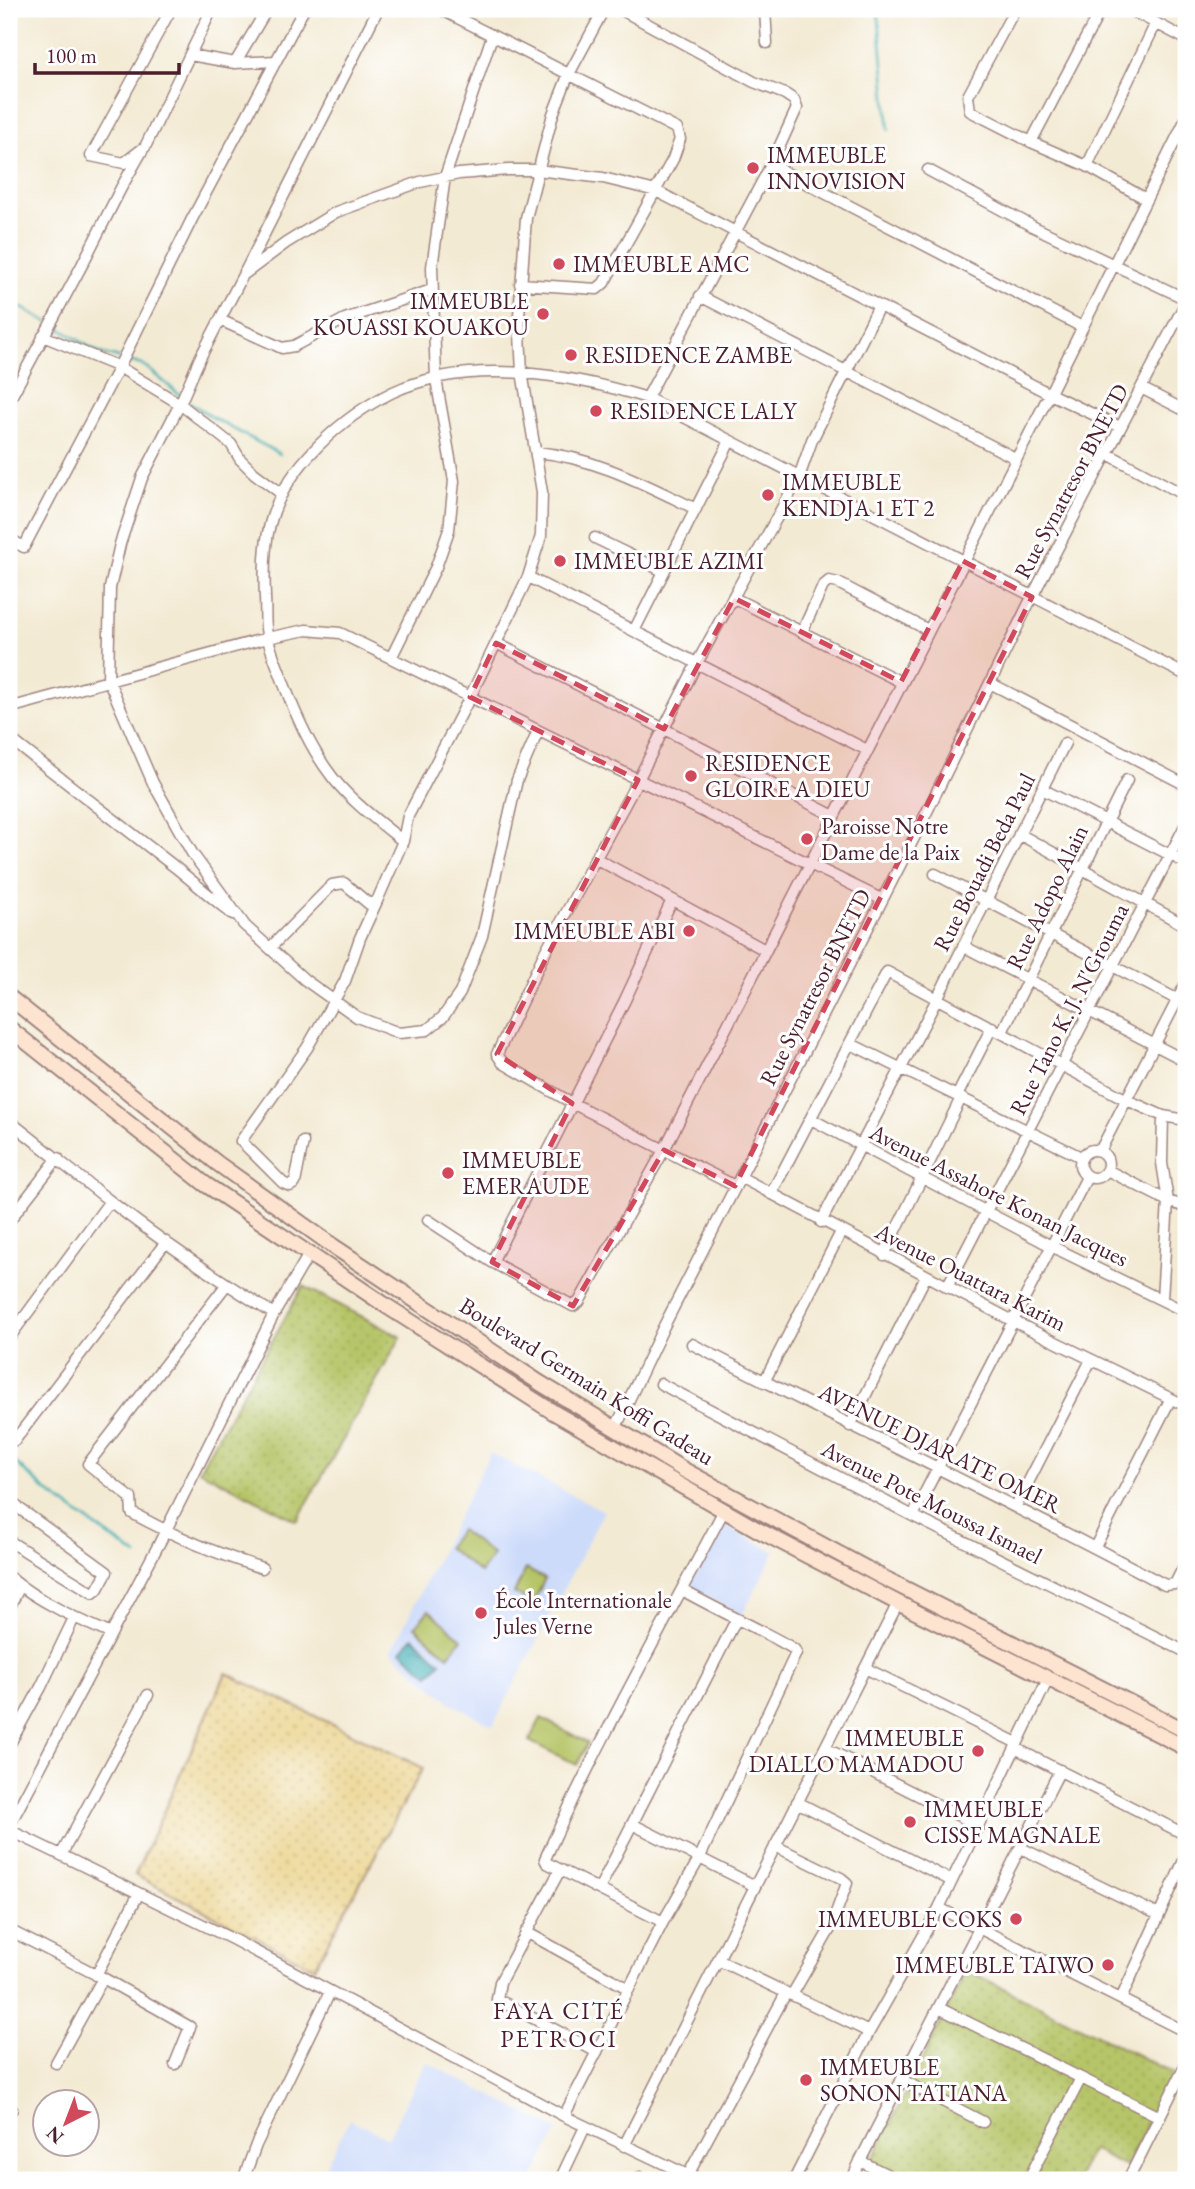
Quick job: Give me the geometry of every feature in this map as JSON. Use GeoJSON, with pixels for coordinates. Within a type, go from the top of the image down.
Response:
{"type":"FeatureCollection","features":[{"type":"Feature","properties":{"kind":"main road","name":"Boulevard Germain Koffi Gadeau"},"geometry":{"type":"LineString","coordinates":[[9,997],[216,1163],[333,1246],[615,1429],[684,1470],[882,1577],[1186,1731]]}},
{"type":"Feature","properties":{"kind":"main road","name":"Boulevard Germain Koffi Gadeau"},"geometry":{"type":"LineString","coordinates":[[9,1028],[205,1184],[388,1307],[554,1412],[724,1510],[898,1603],[1186,1748]]}},
{"type":"Feature","properties":{"kind":"street"},"geometry":{"type":"LineString","coordinates":[[145,146],[124,163],[92,156],[170,9]]}},
{"type":"Feature","properties":{"kind":"street"},"geometry":{"type":"LineString","coordinates":[[9,401],[145,146],[212,9]]}},
{"type":"Feature","properties":{"kind":"street"},"geometry":{"type":"LineString","coordinates":[[235,63],[267,9]]}},
{"type":"Feature","properties":{"kind":"street"},"geometry":{"type":"LineString","coordinates":[[9,539],[24,547],[119,367],[192,219],[304,9]]}},
{"type":"Feature","properties":{"kind":"street"},"geometry":{"type":"LineString","coordinates":[[246,927],[192,853],[153,783],[108,679],[110,588],[120,544],[142,478],[378,9]]}},
{"type":"Feature","properties":{"kind":"street"},"geometry":{"type":"LineString","coordinates":[[440,9],[677,129],[680,139],[656,191],[613,269],[597,289],[520,284]]}},
{"type":"Feature","properties":{"kind":"street"},"geometry":{"type":"LineString","coordinates":[[303,1142],[295,1183],[290,1186],[283,1183],[241,1141],[307,1048],[345,981],[360,938],[403,841],[408,816],[528,577],[541,536],[542,492],[522,372],[520,284],[526,218],[553,114],[568,76],[604,9]]}},
{"type":"Feature","properties":{"kind":"street"},"geometry":{"type":"LineString","coordinates":[[621,9],[754,82],[785,94],[794,100],[797,108],[771,164],[647,398]]}},
{"type":"Feature","properties":{"kind":"street"},"geometry":{"type":"LineString","coordinates":[[765,9],[767,43]]}},
{"type":"Feature","properties":{"kind":"street"},"geometry":{"type":"LineString","coordinates":[[1014,9],[968,96],[970,111],[1031,142],[1087,166],[1146,199]]}},
{"type":"Feature","properties":{"kind":"street"},"geometry":{"type":"LineString","coordinates":[[1031,142],[1101,9]]}},
{"type":"Feature","properties":{"kind":"street"},"geometry":{"type":"LineString","coordinates":[[1129,9],[1186,39]]}},
{"type":"Feature","properties":{"kind":"street"},"geometry":{"type":"LineString","coordinates":[[1087,166],[1156,23]]}},
{"type":"Feature","properties":{"kind":"street"},"geometry":{"type":"LineString","coordinates":[[391,658],[436,566],[449,530],[454,481],[436,379],[432,267],[445,177],[492,36]]}},
{"type":"Feature","properties":{"kind":"street"},"geometry":{"type":"LineString","coordinates":[[190,55],[235,63],[276,61]]}},
{"type":"Feature","properties":{"kind":"street"},"geometry":{"type":"LineString","coordinates":[[428,1220],[492,1262],[573,1306],[576,1305],[664,1150],[1042,409],[1186,119]]}},
{"type":"Feature","properties":{"kind":"street"},"geometry":{"type":"LineString","coordinates":[[1175,139],[1186,144]]}},
{"type":"Feature","properties":{"kind":"street"},"geometry":{"type":"LineString","coordinates":[[771,164],[1082,327]]}},
{"type":"Feature","properties":{"kind":"street"},"geometry":{"type":"LineString","coordinates":[[243,275],[286,243],[337,212],[420,182],[509,170],[603,177],[656,191],[735,229],[878,306],[1120,427]]}},
{"type":"Feature","properties":{"kind":"street"},"geometry":{"type":"LineString","coordinates":[[928,170],[1186,301]]}},
{"type":"Feature","properties":{"kind":"street"},"geometry":{"type":"LineString","coordinates":[[220,320],[282,348],[293,346],[345,319],[432,290]]}},
{"type":"Feature","properties":{"kind":"street"},"geometry":{"type":"LineString","coordinates":[[700,296],[1015,458]]}},
{"type":"Feature","properties":{"kind":"street","name":"Rue Synatresor BNETD"},"geometry":{"type":"LineString","coordinates":[[615,1429],[1032,597],[1186,301]]}},
{"type":"Feature","properties":{"kind":"street"},"geometry":{"type":"LineString","coordinates":[[765,950],[595,858],[697,663],[799,477],[812,440],[878,306]]}},
{"type":"Feature","properties":{"kind":"street"},"geometry":{"type":"LineString","coordinates":[[43,336],[119,367],[180,404],[231,444],[254,474],[282,494]]}},
{"type":"Feature","properties":{"kind":"street"},"geometry":{"type":"LineString","coordinates":[[403,841],[374,820],[333,778],[297,718],[267,638],[264,578],[270,523],[282,494],[309,457],[344,421],[394,392],[436,379],[522,372],[590,382],[647,398],[1186,674]]}},
{"type":"Feature","properties":{"kind":"street"},"geometry":{"type":"LineString","coordinates":[[1141,388],[1186,411]]}},
{"type":"Feature","properties":{"kind":"street"},"geometry":{"type":"LineString","coordinates":[[634,631],[730,442]]}},
{"type":"Feature","properties":{"kind":"street"},"geometry":{"type":"LineString","coordinates":[[536,452],[563,454],[600,464],[696,509]]}},
{"type":"Feature","properties":{"kind":"street"},"geometry":{"type":"LineString","coordinates":[[1106,453],[1186,496]]}},
{"type":"Feature","properties":{"kind":"street"},"geometry":{"type":"LineString","coordinates":[[595,538],[663,571]]}},
{"type":"Feature","properties":{"kind":"street"},"geometry":{"type":"LineString","coordinates":[[528,577],[867,750]]}},
{"type":"Feature","properties":{"kind":"street"},"geometry":{"type":"LineString","coordinates":[[802,632],[822,586],[829,581],[838,583],[928,630]]}},
{"type":"Feature","properties":{"kind":"street"},"geometry":{"type":"LineString","coordinates":[[734,598],[901,682]]}},
{"type":"Feature","properties":{"kind":"street"},"geometry":{"type":"LineString","coordinates":[[9,708],[267,638],[306,630],[340,633],[881,900]]}},
{"type":"Feature","properties":{"kind":"street"},"geometry":{"type":"LineString","coordinates":[[496,643],[834,816]]}},
{"type":"Feature","properties":{"kind":"street"},"geometry":{"type":"LineString","coordinates":[[990,683],[1186,785]]}},
{"type":"Feature","properties":{"kind":"street"},"geometry":{"type":"LineString","coordinates":[[9,738],[175,867],[305,981],[357,1017],[399,1033],[427,1030],[443,1017],[460,993],[482,936],[516,780],[538,731]]}},
{"type":"Feature","properties":{"kind":"street","name":"Rue Bouadi Beda Paul"},"geometry":{"type":"LineString","coordinates":[[821,1222],[938,998],[1065,743]]}},
{"type":"Feature","properties":{"kind":"street","name":"Rue Adopo Alain"},"geometry":{"type":"LineString","coordinates":[[1002,1032],[1127,780]]}},
{"type":"Feature","properties":{"kind":"street"},"geometry":{"type":"LineString","coordinates":[[1042,789],[1186,863]]}},
{"type":"Feature","properties":{"kind":"street","name":"Rue Tano K. J. N'Grouma"},"geometry":{"type":"LineString","coordinates":[[947,1287],[1186,824]]}},
{"type":"Feature","properties":{"kind":"street"},"geometry":{"type":"LineString","coordinates":[[1019,834],[1186,926]]}},
{"type":"Feature","properties":{"kind":"street","name":"Avenue Ouattara Karim"},"geometry":{"type":"LineString","coordinates":[[595,858],[545,953],[497,1054],[503,1063],[572,1103],[664,1150],[771,1194],[1013,1321],[1186,1405]]}},
{"type":"Feature","properties":{"kind":"street"},"geometry":{"type":"LineString","coordinates":[[935,874],[1182,1002]]}},
{"type":"Feature","properties":{"kind":"street"},"geometry":{"type":"LineString","coordinates":[[270,948],[332,885],[344,883],[369,904],[377,901]]}},
{"type":"Feature","properties":{"kind":"street"},"geometry":{"type":"LineString","coordinates":[[492,1262],[672,900]]}},
{"type":"Feature","properties":{"kind":"street"},"geometry":{"type":"LineString","coordinates":[[963,946],[1090,1009],[1186,1061]]}},
{"type":"Feature","properties":{"kind":"street"},"geometry":{"type":"LineString","coordinates":[[771,1194],[887,972],[1127,1100],[1163,1116],[1186,1119]]}},
{"type":"Feature","properties":{"kind":"street"},"geometry":{"type":"LineString","coordinates":[[1100,1151],[1155,1044],[1182,1002],[1186,983]]}},
{"type":"Feature","properties":{"kind":"street"},"geometry":{"type":"LineString","coordinates":[[884,1255],[992,1027]]}},
{"type":"Feature","properties":{"kind":"street"},"geometry":{"type":"LineString","coordinates":[[850,1044],[1081,1157]]}},
{"type":"Feature","properties":{"kind":"street"},"geometry":{"type":"LineString","coordinates":[[1163,1116],[1162,1163],[1168,1201],[1166,1301]]}},
{"type":"Feature","properties":{"kind":"street","name":"Avenue Assahore Konan Jacques"},"geometry":{"type":"LineString","coordinates":[[811,1119],[1051,1246],[1186,1312]]}},
{"type":"Feature","properties":{"kind":"street"},"geometry":{"type":"LineString","coordinates":[[9,1121],[166,1242],[274,1314]]}},
{"type":"Feature","properties":{"kind":"street"},"geometry":{"type":"LineString","coordinates":[[1089,1150],[1100,1151],[1108,1159],[1107,1170],[1098,1178],[1087,1177],[1080,1168],[1081,1157],[1089,1150]]}},
{"type":"Feature","properties":{"kind":"street"},"geometry":{"type":"LineString","coordinates":[[9,1220],[58,1158]]}},
{"type":"Feature","properties":{"kind":"street"},"geometry":{"type":"LineString","coordinates":[[1107,1170],[1168,1201],[1186,1207]]}},
{"type":"Feature","properties":{"kind":"street"},"geometry":{"type":"LineString","coordinates":[[913,1516],[1087,1177]]}},
{"type":"Feature","properties":{"kind":"street"},"geometry":{"type":"LineString","coordinates":[[9,1338],[110,1201]]}},
{"type":"Feature","properties":{"kind":"street"},"geometry":{"type":"LineString","coordinates":[[764,1382],[841,1232]]}},
{"type":"Feature","properties":{"kind":"street"},"geometry":{"type":"LineString","coordinates":[[15,1440],[166,1242]]}},
{"type":"Feature","properties":{"kind":"street"},"geometry":{"type":"LineString","coordinates":[[309,1254],[274,1314],[165,1531],[109,1633],[9,1828],[138,1895],[234,1940],[564,2116],[698,2180]]}},
{"type":"Feature","properties":{"kind":"street"},"geometry":{"type":"LineString","coordinates":[[850,1426],[926,1276]]}},
{"type":"Feature","properties":{"kind":"street"},"geometry":{"type":"LineString","coordinates":[[227,1284],[88,1464],[131,1498],[132,1513],[165,1531],[227,1557],[262,1568]]}},
{"type":"Feature","properties":{"kind":"street","name":"Avenue Assahore Konan Jacques"},"geometry":{"type":"LineString","coordinates":[[1166,1301],[1186,1301]]}},
{"type":"Feature","properties":{"kind":"street","name":"AVENUE DJARATE OMER"},"geometry":{"type":"LineString","coordinates":[[692,1344],[850,1426],[1016,1506],[1165,1585],[1175,1584],[1186,1562]]}},
{"type":"Feature","properties":{"kind":"street"},"geometry":{"type":"LineString","coordinates":[[1016,1506],[1091,1360]]}},
{"type":"Feature","properties":{"kind":"street","name":"Avenue Pote Moussa Ismael"},"geometry":{"type":"LineString","coordinates":[[661,1384],[913,1516],[1186,1652]]}},
{"type":"Feature","properties":{"kind":"street"},"geometry":{"type":"LineString","coordinates":[[1095,1547],[1170,1399]]}},
{"type":"Feature","properties":{"kind":"street"},"geometry":{"type":"LineString","coordinates":[[9,1501],[107,1572],[93,1593],[9,1541]]}},
{"type":"Feature","properties":{"kind":"street"},"geometry":{"type":"LineString","coordinates":[[663,1922],[560,1870],[545,1859],[575,1793],[724,1510]]}},
{"type":"Feature","properties":{"kind":"street"},"geometry":{"type":"LineString","coordinates":[[9,1577],[74,1618],[109,1633]]}},
{"type":"Feature","properties":{"kind":"street"},"geometry":{"type":"LineString","coordinates":[[9,1608],[20,1586]]}},
{"type":"Feature","properties":{"kind":"street"},"geometry":{"type":"LineString","coordinates":[[564,2116],[663,1922],[699,1859],[796,1653],[794,1649],[762,1631],[682,1590]]}},
{"type":"Feature","properties":{"kind":"street"},"geometry":{"type":"LineString","coordinates":[[624,2146],[898,1603]]}},
{"type":"Feature","properties":{"kind":"street"},"geometry":{"type":"LineString","coordinates":[[9,1745],[74,1618]]}},
{"type":"Feature","properties":{"kind":"street"},"geometry":{"type":"LineString","coordinates":[[599,1889],[736,1620]]}},
{"type":"Feature","properties":{"kind":"street"},"geometry":{"type":"LineString","coordinates":[[865,1668],[1186,1835]]}},
{"type":"Feature","properties":{"kind":"street"},"geometry":{"type":"LineString","coordinates":[[794,2180],[869,2032],[939,1908],[1048,1679]]}},
{"type":"Feature","properties":{"kind":"street"},"geometry":{"type":"LineString","coordinates":[[61,1855],[148,1695]]}},
{"type":"Feature","properties":{"kind":"street"},"geometry":{"type":"LineString","coordinates":[[825,1748],[979,1826]]}},
{"type":"Feature","properties":{"kind":"street"},"geometry":{"type":"LineString","coordinates":[[852,2180],[1060,1770]]}},
{"type":"Feature","properties":{"kind":"street"},"geometry":{"type":"LineString","coordinates":[[797,1802],[952,1881]]}},
{"type":"Feature","properties":{"kind":"street"},"geometry":{"type":"LineString","coordinates":[[632,1824],[755,1886]]}},
{"type":"Feature","properties":{"kind":"street"},"geometry":{"type":"LineString","coordinates":[[688,2175],[789,1994],[830,1928],[847,1883],[775,1846]]}},
{"type":"Feature","properties":{"kind":"street"},"geometry":{"type":"LineString","coordinates":[[1021,1848],[1159,1915]]}},
{"type":"Feature","properties":{"kind":"street"},"geometry":{"type":"LineString","coordinates":[[1121,1999],[1186,1856]]}},
{"type":"Feature","properties":{"kind":"street"},"geometry":{"type":"LineString","coordinates":[[560,1870],[500,1982],[496,1991],[497,1999],[597,2052]]}},
{"type":"Feature","properties":{"kind":"street"},"geometry":{"type":"LineString","coordinates":[[56,2063],[138,1895]]}},
{"type":"Feature","properties":{"kind":"street"},"geometry":{"type":"LineString","coordinates":[[939,1908],[1186,2032]]}},
{"type":"Feature","properties":{"kind":"street"},"geometry":{"type":"LineString","coordinates":[[9,1930],[190,2027],[175,2064]]}},
{"type":"Feature","properties":{"kind":"street"},"geometry":{"type":"LineString","coordinates":[[526,1932],[629,1989]]}},
{"type":"Feature","properties":{"kind":"street"},"geometry":{"type":"LineString","coordinates":[[718,1960],[869,2032]]}},
{"type":"Feature","properties":{"kind":"street"},"geometry":{"type":"LineString","coordinates":[[243,2180],[256,2146],[330,1992]]}},
{"type":"Feature","properties":{"kind":"street"},"geometry":{"type":"LineString","coordinates":[[939,2008],[1160,2117]]}},
{"type":"Feature","properties":{"kind":"street"},"geometry":{"type":"LineString","coordinates":[[1128,2180],[1186,2064]]}},
{"type":"Feature","properties":{"kind":"street"},"geometry":{"type":"LineString","coordinates":[[1028,2180],[1081,2078]]}},
{"type":"Feature","properties":{"kind":"street"},"geometry":{"type":"LineString","coordinates":[[902,2080],[983,2122]]}},
{"type":"Feature","properties":{"kind":"street"},"geometry":{"type":"LineString","coordinates":[[560,2180],[586,2127]]}},
{"type":"Feature","properties":{"kind":"street"},"geometry":{"type":"LineString","coordinates":[[860,2161],[898,2180]]}},
{"type":"Feature","properties":{"kind":"highlighted area"},"geometry":{"type":"Polygon","coordinates":[[[963,561],[1032,597],[735,1186],[664,1150],[573,1306],[492,1262],[572,1103],[497,1054],[638,780],[470,697],[496,643],[664,729],[734,598],[901,682],[963,561]]]}},
{"type":"Feature","properties":{"kind":"shaded area","name":"École Internationale Jules Verne"},"geometry":{"type":"Polygon","coordinates":[[[490,1453],[604,1511],[493,1726],[451,1703],[391,1651],[490,1453]]]}},
{"type":"Feature","properties":{"kind":"shaded area"},"geometry":{"type":"Polygon","coordinates":[[[723,1524],[775,1552],[742,1615],[689,1587],[723,1524]]]}},
{"type":"Feature","properties":{"kind":"shaded area"},"geometry":{"type":"Polygon","coordinates":[[[426,2062],[558,2130],[532,2180],[318,2180],[350,2119],[388,2138],[426,2062]]]}},
{"type":"Feature","properties":{"kind":"green space"},"geometry":{"type":"Polygon","coordinates":[[[303,1286],[401,1337],[297,1521],[199,1470],[303,1286]]]}},
{"type":"Feature","properties":{"kind":"green space"},"geometry":{"type":"Polygon","coordinates":[[[460,1530],[493,1555],[480,1573],[447,1547],[460,1530]]]}},
{"type":"Feature","properties":{"kind":"green space"},"geometry":{"type":"Polygon","coordinates":[[[526,1569],[545,1579],[533,1603],[514,1593],[526,1569]]]}},
{"type":"Feature","properties":{"kind":"green space"},"geometry":{"type":"Polygon","coordinates":[[[429,1610],[462,1639],[448,1656],[415,1627],[429,1610]]]}},
{"type":"Feature","properties":{"kind":"green space"},"geometry":{"type":"Polygon","coordinates":[[[541,1718],[588,1743],[577,1765],[529,1741],[541,1718]]]}},
{"type":"Feature","properties":{"kind":"green space"},"geometry":{"type":"Polygon","coordinates":[[[967,1970],[1173,2073],[1126,2167],[1092,2150],[1076,2180],[862,2180],[967,1970]]]}},
{"type":"Feature","properties":{"kind":"sand"},"geometry":{"type":"Polygon","coordinates":[[[226,1673],[423,1768],[314,1968],[135,1875],[226,1673]]]}},
{"type":"Feature","properties":{"kind":"water"},"geometry":{"type":"Polygon","coordinates":[[[413,1637],[441,1662],[429,1675],[401,1651],[413,1637]]]}},
{"type":"Feature","properties":{"kind":"waterway"},"geometry":{"type":"LineString","coordinates":[[9,22],[13,9]]}},
{"type":"Feature","properties":{"kind":"waterway"},"geometry":{"type":"LineString","coordinates":[[878,9],[889,130]]}},
{"type":"Feature","properties":{"kind":"waterway"},"geometry":{"type":"LineString","coordinates":[[9,301],[48,322]]}},
{"type":"Feature","properties":{"kind":"waterway"},"geometry":{"type":"LineString","coordinates":[[54,325],[100,353],[119,358]]}},
{"type":"Feature","properties":{"kind":"waterway"},"geometry":{"type":"LineString","coordinates":[[126,360],[145,366],[181,396]]}},
{"type":"Feature","properties":{"kind":"waterway"},"geometry":{"type":"LineString","coordinates":[[186,400],[280,454]]}},
{"type":"Feature","properties":{"kind":"waterway"},"geometry":{"type":"LineString","coordinates":[[9,1457],[48,1492],[137,1556]]}},
{"type":"Feature","properties":{"kind":"place","name":"IMMEUBLE INNOVISION"},"geometry":{"type":"Point","coordinates":[753,168]}},
{"type":"Feature","properties":{"kind":"place","name":"IMMEUBLE AMC"},"geometry":{"type":"Point","coordinates":[559,264]}},
{"type":"Feature","properties":{"kind":"place","name":"IMMEUBLE KOUASSI KOUAKOU"},"geometry":{"type":"Point","coordinates":[543,314]}},
{"type":"Feature","properties":{"kind":"place","name":"RESIDENCE ZAMBE"},"geometry":{"type":"Point","coordinates":[571,355]}},
{"type":"Feature","properties":{"kind":"place","name":"RESIDENCE LALY"},"geometry":{"type":"Point","coordinates":[596,411]}},
{"type":"Feature","properties":{"kind":"place","name":"IMMEUBLE KENDJA 1 ET 2"},"geometry":{"type":"Point","coordinates":[768,495]}},
{"type":"Feature","properties":{"kind":"place","name":"IMMEUBLE AZIMI"},"geometry":{"type":"Point","coordinates":[560,561]}},
{"type":"Feature","properties":{"kind":"place","name":"RESIDENCE GLOIRE A DIEU"},"geometry":{"type":"Point","coordinates":[691,776]}},
{"type":"Feature","properties":{"kind":"place","name":"Paroisse Notre Dame de la Paix"},"geometry":{"type":"Point","coordinates":[807,839]}},
{"type":"Feature","properties":{"kind":"place","name":"IMMEUBLE ABI"},"geometry":{"type":"Point","coordinates":[689,931]}},
{"type":"Feature","properties":{"kind":"place","name":"IMMEUBLE EMERAUDE"},"geometry":{"type":"Point","coordinates":[448,1173]}},
{"type":"Feature","properties":{"kind":"place","name":"École Internationale Jules Verne"},"geometry":{"type":"Point","coordinates":[481,1613]}},
{"type":"Feature","properties":{"kind":"place","name":"IMMEUBLE DIALLO MAMADOU"},"geometry":{"type":"Point","coordinates":[978,1751]}},
{"type":"Feature","properties":{"kind":"place","name":"IMMEUBLE CISSE MAGNALE"},"geometry":{"type":"Point","coordinates":[910,1822]}},
{"type":"Feature","properties":{"kind":"place","name":"IMMEUBLE COKS"},"geometry":{"type":"Point","coordinates":[1016,1919]}},
{"type":"Feature","properties":{"kind":"place","name":"IMMEUBLE TAIWO"},"geometry":{"type":"Point","coordinates":[1108,1965]}},
{"type":"Feature","properties":{"kind":"place","name":"IMMEUBLE SONON TATIANA"},"geometry":{"type":"Point","coordinates":[806,2080]}},
{"type":"Feature","properties":{"kind":"district","name":"FAYA CITÉ PETROCI"},"geometry":{"type":"Point","coordinates":[559,2025]}}]}
